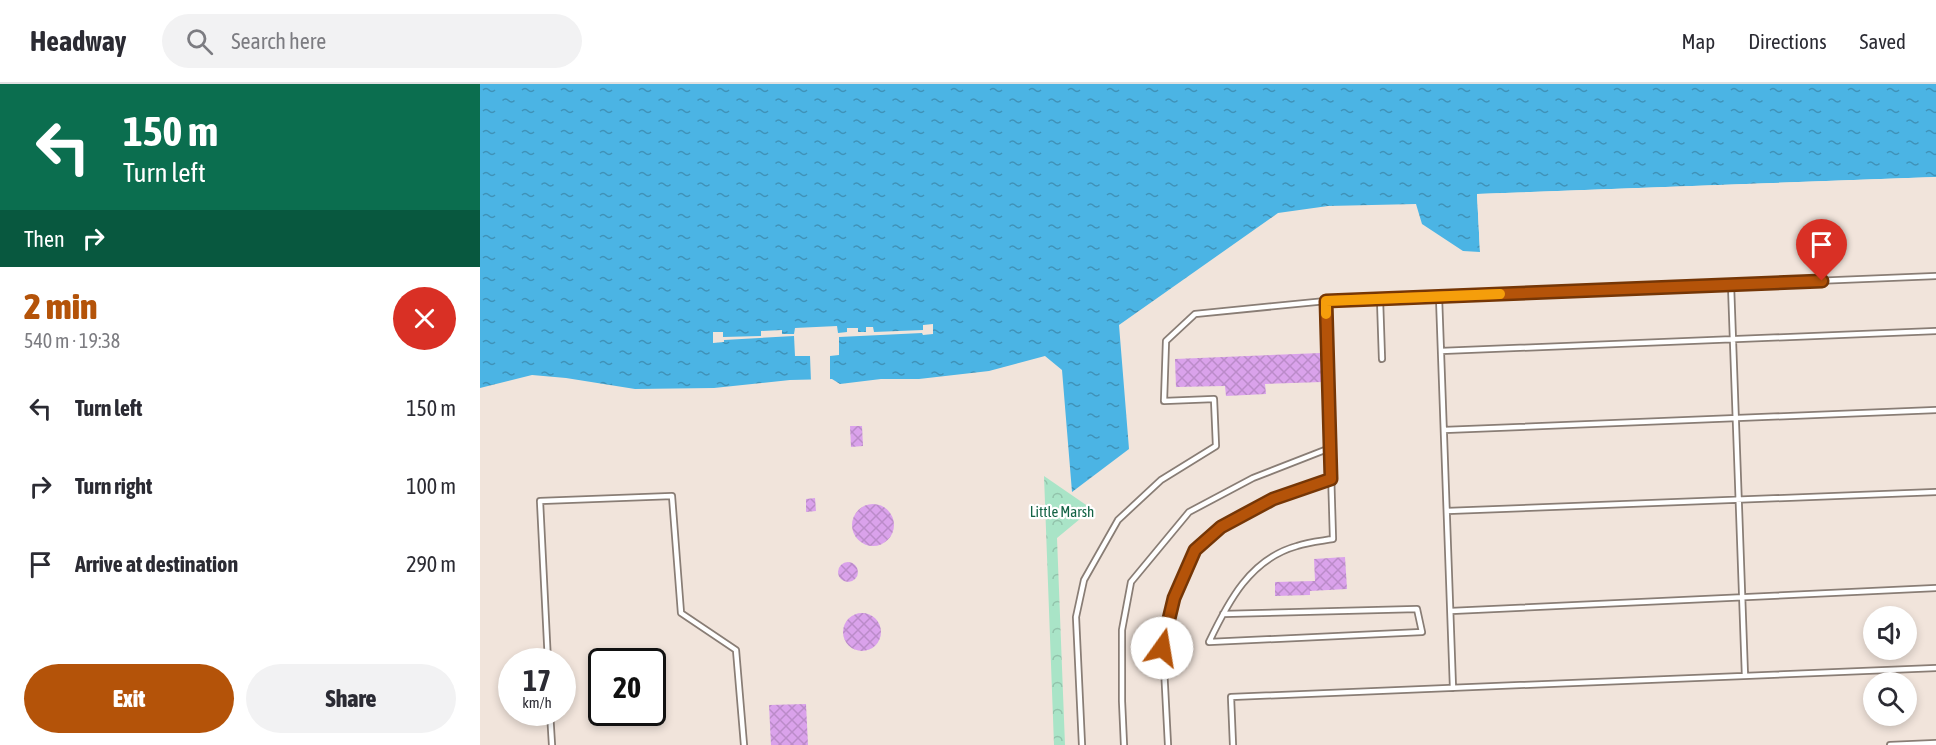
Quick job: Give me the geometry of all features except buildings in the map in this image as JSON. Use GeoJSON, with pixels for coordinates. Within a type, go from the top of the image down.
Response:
{"type":"FeatureCollection","features":[{"type":"Feature","properties":{"kind":"lane"},"geometry":{"type":"LineString","coordinates":[[1082,745],[1076,617],[1084,580],[1118,520],[1161,480],[1216,446],[1214,399],[1164,401],[1167,341],[1195,314],[1326,301],[1936,276]]}},
{"type":"Feature","properties":{"kind":"lane"},"geometry":{"type":"LineString","coordinates":[[1731,285],[1745,676]]}},
{"type":"Feature","properties":{"kind":"lane"},"geometry":{"type":"LineString","coordinates":[[1438,297],[1453,688]]}},
{"type":"Feature","properties":{"kind":"lane"},"geometry":{"type":"LineString","coordinates":[[1380,299],[1382,359]]}},
{"type":"Feature","properties":{"kind":"lane"},"geometry":{"type":"LineString","coordinates":[[1222,614],[1417,609],[1422,632],[1209,642],[1222,614],[1240,585],[1265,561],[1295,546],[1333,539],[1326,301]]}},
{"type":"Feature","properties":{"kind":"lane"},"geometry":{"type":"LineString","coordinates":[[1440,351],[1936,331]]}},
{"type":"Feature","properties":{"kind":"lane"},"geometry":{"type":"LineString","coordinates":[[1444,430],[1936,410]]}},
{"type":"Feature","properties":{"kind":"lane"},"geometry":{"type":"LineString","coordinates":[[1124,745],[1122,630],[1131,582],[1189,512],[1252,478],[1330,448]]}},
{"type":"Feature","properties":{"kind":"lane"},"geometry":{"type":"LineString","coordinates":[[1168,745],[1162,648],[1174,598],[1195,550],[1221,527],[1273,499],[1331,479]]}},
{"type":"Feature","properties":{"kind":"lane"},"geometry":{"type":"LineString","coordinates":[[1447,512],[1936,492]]}},
{"type":"Feature","properties":{"kind":"lane"},"geometry":{"type":"LineString","coordinates":[[547,648],[540,501],[672,496],[681,613],[736,650],[744,745]]}},
{"type":"Feature","properties":{"kind":"lane"},"geometry":{"type":"LineString","coordinates":[[1450,611],[1936,588]]}},
{"type":"Feature","properties":{"kind":"lane"},"geometry":{"type":"LineString","coordinates":[[1233,745],[1231,697],[1936,668]]}},
{"type":"Feature","properties":{"kind":"lane"},"geometry":{"type":"LineString","coordinates":[[551,726],[552,745]]}},
{"type":"Feature","properties":{"kind":"lane"},"geometry":{"type":"LineString","coordinates":[[1890,745],[1936,743]]}},
{"type":"Feature","properties":{"kind":"green space","name":"Little Marsh"},"geometry":{"type":"Polygon","coordinates":[[[1044,476],[1092,509],[1057,538],[1065,745],[1054,745],[1044,476]]]}},
{"type":"Feature","properties":{"kind":"water"},"geometry":{"type":"Polygon","coordinates":[[[480,84],[1936,84],[1936,177],[1477,194],[1480,252],[1463,251],[1422,224],[1416,204],[1328,206],[1278,213],[1119,325],[1129,449],[1072,492],[1062,370],[1045,356],[989,371],[919,379],[881,379],[840,384],[832,379],[790,380],[714,388],[635,389],[532,375],[480,388],[480,84]]]}},
{"type":"Feature","properties":{"kind":"pier"},"geometry":{"type":"Polygon","coordinates":[[[1936,177],[1936,180],[1480,197],[1483,252],[1480,252],[1477,194],[1936,177]]]}},
{"type":"Feature","properties":{"kind":"pier"},"geometry":{"type":"Polygon","coordinates":[[[933,324],[933,334],[839,337],[839,355],[830,356],[830,382],[811,382],[810,356],[795,356],[794,336],[724,340],[724,342],[713,343],[713,332],[723,332],[723,337],[761,336],[761,331],[782,330],[782,334],[794,334],[795,328],[837,326],[838,333],[847,332],[847,328],[858,328],[858,332],[866,332],[866,327],[873,327],[874,332],[923,330],[923,325],[933,324]]]}},
{"type":"Feature","properties":{"kind":"slow traffic"},"geometry":{"type":"LineString","coordinates":[[1326,314],[1326,301],[1500,294]]}},
{"type":"Feature","properties":{"kind":"route"},"geometry":{"type":"LineString","coordinates":[[1162,648],[1174,598],[1195,550],[1221,527],[1273,499],[1331,479],[1326,301],[1822,281]]}}]}
